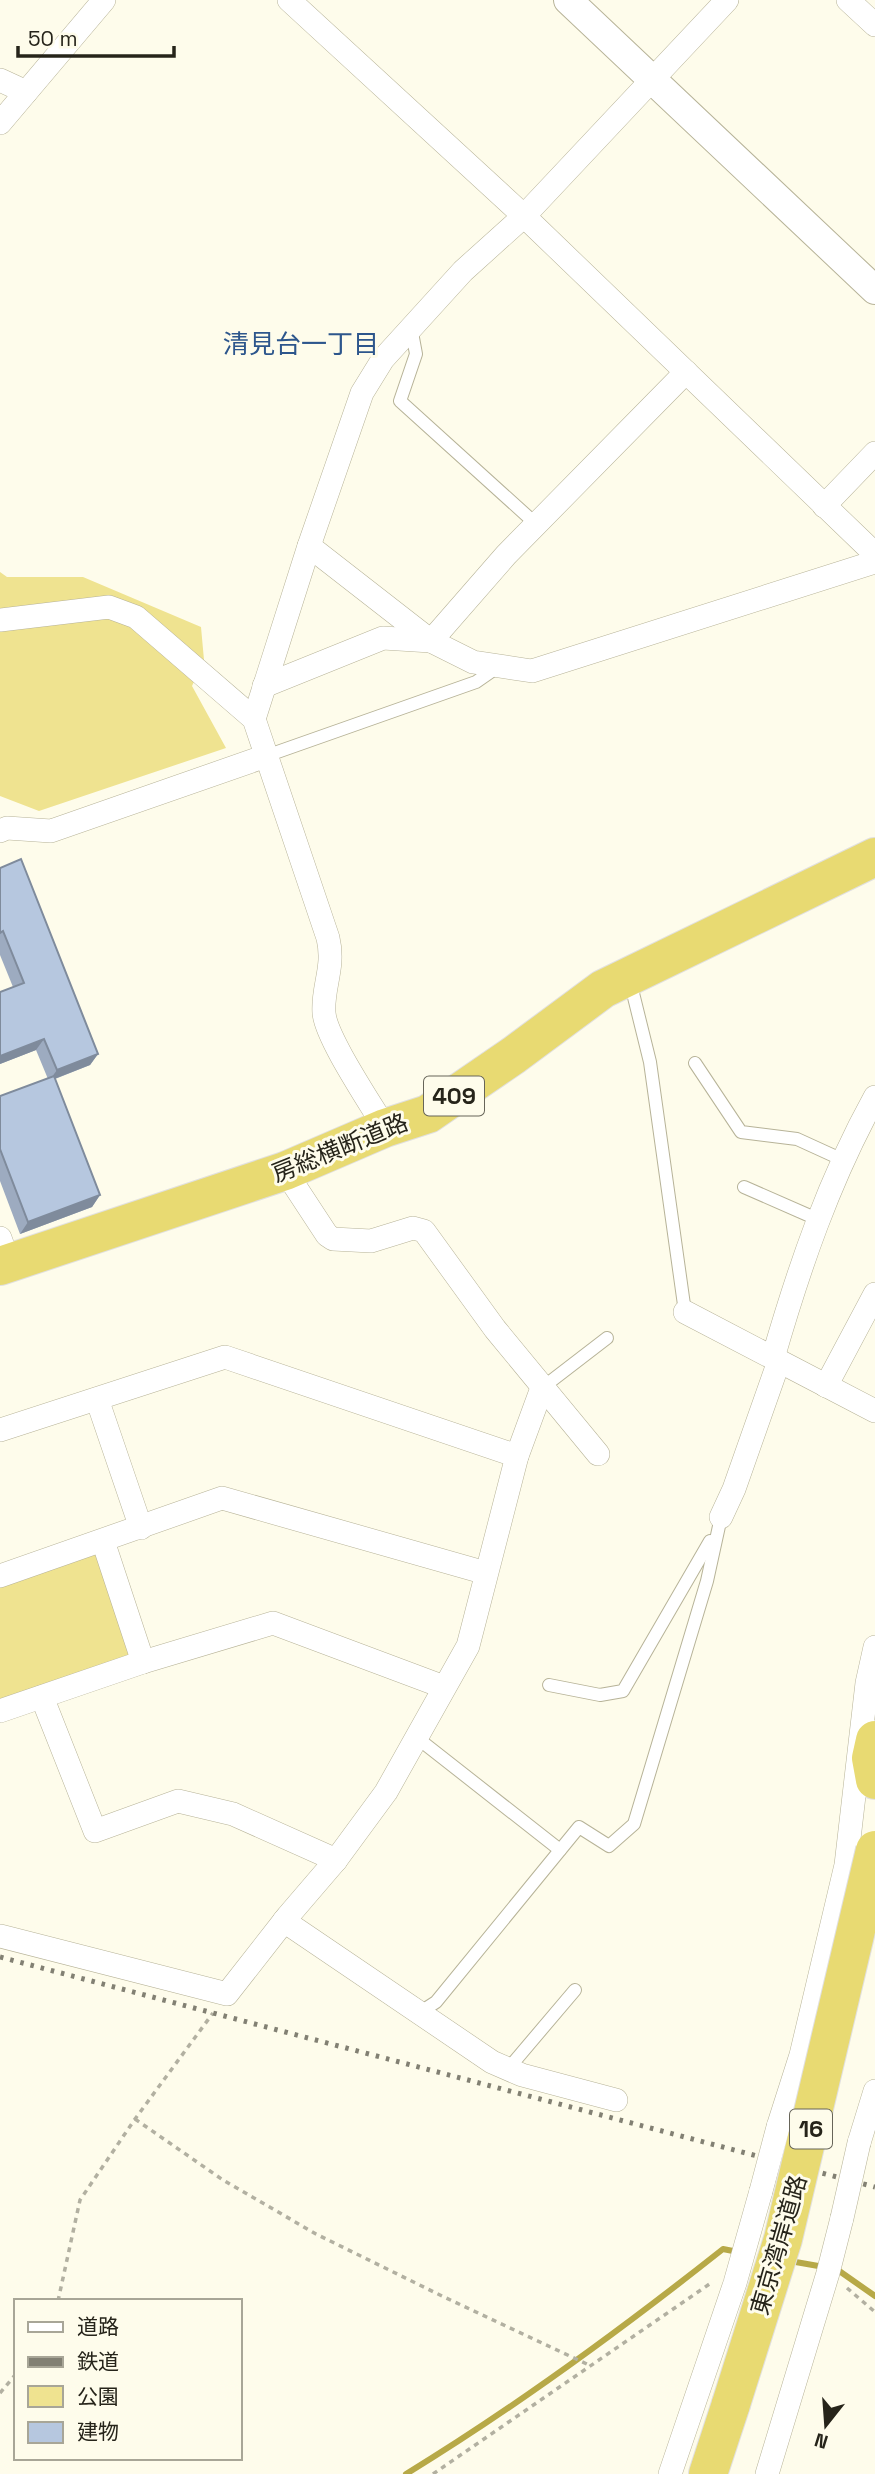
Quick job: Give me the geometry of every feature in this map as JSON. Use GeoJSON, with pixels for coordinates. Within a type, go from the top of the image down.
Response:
{"type":"FeatureCollection","features":[{"type":"Feature","properties":{"kind":"highway","name":"房総横断道路"},"geometry":{"type":"LineString","coordinates":[[3,1256],[285,1171],[385,1128],[428,1114],[603,989],[875,857]]}},
{"type":"Feature","properties":{"kind":"highway"},"geometry":{"type":"LineString","coordinates":[[875,1740],[871,1758],[875,1780]]}},
{"type":"Feature","properties":{"kind":"highway","name":"東京湾岸道路"},"geometry":{"type":"LineString","coordinates":[[734,2474],[743,2407],[875,1850]]}},
{"type":"Feature","properties":{"kind":"highway","name":"東京湾岸道路"},"geometry":{"type":"LineString","coordinates":[[708,2474],[743,2407],[806,2248],[875,1965]]}},
{"type":"Feature","properties":{"kind":"street"},"geometry":{"type":"LineString","coordinates":[[0,123],[104,0]]}},
{"type":"Feature","properties":{"kind":"street"},"geometry":{"type":"LineString","coordinates":[[289,0],[524,216],[875,554]]}},
{"type":"Feature","properties":{"kind":"street"},"geometry":{"type":"LineString","coordinates":[[568,0],[875,290]]}},
{"type":"Feature","properties":{"kind":"street"},"geometry":{"type":"LineString","coordinates":[[254,719],[309,546],[362,393],[383,359],[463,271],[524,216],[727,0]]}},
{"type":"Feature","properties":{"kind":"street"},"geometry":{"type":"LineString","coordinates":[[848,0],[875,26]]}},
{"type":"Feature","properties":{"kind":"street"},"geometry":{"type":"LineString","coordinates":[[0,80],[26,92]]}},
{"type":"Feature","properties":{"kind":"street"},"geometry":{"type":"LineString","coordinates":[[431,641],[506,555],[686,372]]}},
{"type":"Feature","properties":{"kind":"street"},"geometry":{"type":"LineString","coordinates":[[824,506],[875,453]]}},
{"type":"Feature","properties":{"kind":"street"},"geometry":{"type":"LineString","coordinates":[[309,546],[431,641],[473,662],[532,671],[875,562]]}},
{"type":"Feature","properties":{"kind":"street"},"geometry":{"type":"LineString","coordinates":[[0,620],[109,607],[136,617],[254,719],[331,955],[324,1014],[334,1040],[385,1128]]}},
{"type":"Feature","properties":{"kind":"street"},"geometry":{"type":"LineString","coordinates":[[264,686],[383,638],[431,641]]}},
{"type":"Feature","properties":{"kind":"street"},"geometry":{"type":"LineString","coordinates":[[0,831],[7,828],[51,831],[266,756]]}},
{"type":"Feature","properties":{"kind":"street"},"geometry":{"type":"LineString","coordinates":[[721,1517],[734,1489],[776,1360],[817,1219],[875,1097]]}},
{"type":"Feature","properties":{"kind":"street"},"geometry":{"type":"LineString","coordinates":[[285,1171],[327,1235],[333,1239],[371,1241],[413,1228],[424,1231],[495,1328],[598,1454]]}},
{"type":"Feature","properties":{"kind":"street"},"geometry":{"type":"LineString","coordinates":[[826,1386],[875,1294]]}},
{"type":"Feature","properties":{"kind":"street"},"geometry":{"type":"LineString","coordinates":[[685,1312],[875,1412]]}},
{"type":"Feature","properties":{"kind":"street"},"geometry":{"type":"LineString","coordinates":[[0,1430],[225,1357],[517,1456]]}},
{"type":"Feature","properties":{"kind":"street"},"geometry":{"type":"LineString","coordinates":[[0,1936],[227,1994],[284,1921],[337,1860],[386,1792],[468,1646],[517,1456],[542,1388]]}},
{"type":"Feature","properties":{"kind":"street"},"geometry":{"type":"LineString","coordinates":[[97,1398],[141,1528]]}},
{"type":"Feature","properties":{"kind":"street"},"geometry":{"type":"LineString","coordinates":[[0,1576],[222,1498],[485,1573]]}},
{"type":"Feature","properties":{"kind":"street"},"geometry":{"type":"LineString","coordinates":[[103,1541],[143,1662]]}},
{"type":"Feature","properties":{"kind":"street"},"geometry":{"type":"LineString","coordinates":[[0,1711],[143,1662],[273,1623],[444,1687]]}},
{"type":"Feature","properties":{"kind":"street"},"geometry":{"type":"LineString","coordinates":[[670,2474],[735,2283],[801,2055],[846,1865],[867,1683],[875,1647]]}},
{"type":"Feature","properties":{"kind":"street"},"geometry":{"type":"LineString","coordinates":[[42,1696],[95,1831],[178,1801],[233,1814],[337,1860]]}},
{"type":"Feature","properties":{"kind":"street"},"geometry":{"type":"LineString","coordinates":[[284,1921],[492,2062],[522,2075],[616,2100]]}},
{"type":"Feature","properties":{"kind":"street"},"geometry":{"type":"LineString","coordinates":[[767,2474],[828,2273],[859,2143],[875,2091]]}},
{"type":"Feature","properties":{"kind":"lane"},"geometry":{"type":"LineString","coordinates":[[411,327],[416,354],[400,401],[536,524]]}},
{"type":"Feature","properties":{"kind":"lane"},"geometry":{"type":"LineString","coordinates":[[266,756],[476,682],[499,666]]}},
{"type":"Feature","properties":{"kind":"lane"},"geometry":{"type":"LineString","coordinates":[[629,976],[650,1062],[685,1312]]}},
{"type":"Feature","properties":{"kind":"lane"},"geometry":{"type":"LineString","coordinates":[[695,1063],[741,1132],[797,1139],[844,1160]]}},
{"type":"Feature","properties":{"kind":"lane"},"geometry":{"type":"LineString","coordinates":[[744,1187],[817,1219]]}},
{"type":"Feature","properties":{"kind":"lane"},"geometry":{"type":"LineString","coordinates":[[542,1388],[607,1338]]}},
{"type":"Feature","properties":{"kind":"lane"},"geometry":{"type":"LineString","coordinates":[[549,1685],[600,1695],[623,1691],[704,1555],[721,1517]]}},
{"type":"Feature","properties":{"kind":"lane"},"geometry":{"type":"LineString","coordinates":[[419,2013],[436,2003],[579,1827],[609,1846],[634,1824],[708,1581],[721,1517]]}},
{"type":"Feature","properties":{"kind":"lane"},"geometry":{"type":"LineString","coordinates":[[416,1737],[560,1850]]}},
{"type":"Feature","properties":{"kind":"lane"},"geometry":{"type":"LineString","coordinates":[[508,2069],[575,1990]]}},
{"type":"Feature","properties":{"kind":"path"},"geometry":{"type":"LineString","coordinates":[[58,2299],[80,2200],[135,2119],[227,1994]]}},
{"type":"Feature","properties":{"kind":"path"},"geometry":{"type":"LineString","coordinates":[[135,2119],[223,2180],[316,2234],[443,2297],[591,2365]]}},
{"type":"Feature","properties":{"kind":"path"},"geometry":{"type":"LineString","coordinates":[[828,2273],[875,2312]]}},
{"type":"Feature","properties":{"kind":"path"},"geometry":{"type":"LineString","coordinates":[[433,2474],[720,2277],[735,2283]]}},
{"type":"Feature","properties":{"kind":"path"},"geometry":{"type":"LineString","coordinates":[[0,2393],[14,2376]]}},
{"type":"Feature","properties":{"kind":"green space"},"geometry":{"type":"Polygon","coordinates":[[[0,572],[7,577],[83,577],[201,627],[204,660],[192,686],[226,748],[39,811],[0,796],[0,572]]]}},
{"type":"Feature","properties":{"kind":"green space"},"geometry":{"type":"Polygon","coordinates":[[[103,1541],[143,1662],[0,1710],[0,1576],[103,1541]]]}},
{"type":"Feature","properties":{"kind":"building"},"geometry":{"type":"Polygon","coordinates":[[[21,859],[98,1054],[57,1070],[44,1039],[0,1056],[0,992],[24,983],[3,931],[0,933],[0,868],[21,859]]]}},
{"type":"Feature","properties":{"kind":"building"},"geometry":{"type":"Polygon","coordinates":[[[54,1076],[100,1195],[28,1222],[0,1149],[0,1096],[54,1076]]]}},
{"type":"Feature","properties":{"kind":"waterway"},"geometry":{"type":"LineString","coordinates":[[406,2474],[488,2422],[568,2366],[723,2249],[738,2252]]}},
{"type":"Feature","properties":{"kind":"waterway"},"geometry":{"type":"LineString","coordinates":[[790,2261],[824,2267]]}},
{"type":"Feature","properties":{"kind":"waterway"},"geometry":{"type":"LineString","coordinates":[[835,2268],[875,2296]]}},
{"type":"Feature","properties":{"kind":"railway"},"geometry":{"type":"LineString","coordinates":[[0,1957],[875,2187]]}},
{"type":"Feature","properties":{"kind":"district","name":"清見台一丁目"},"geometry":{"type":"Point","coordinates":[301,344]}}]}
